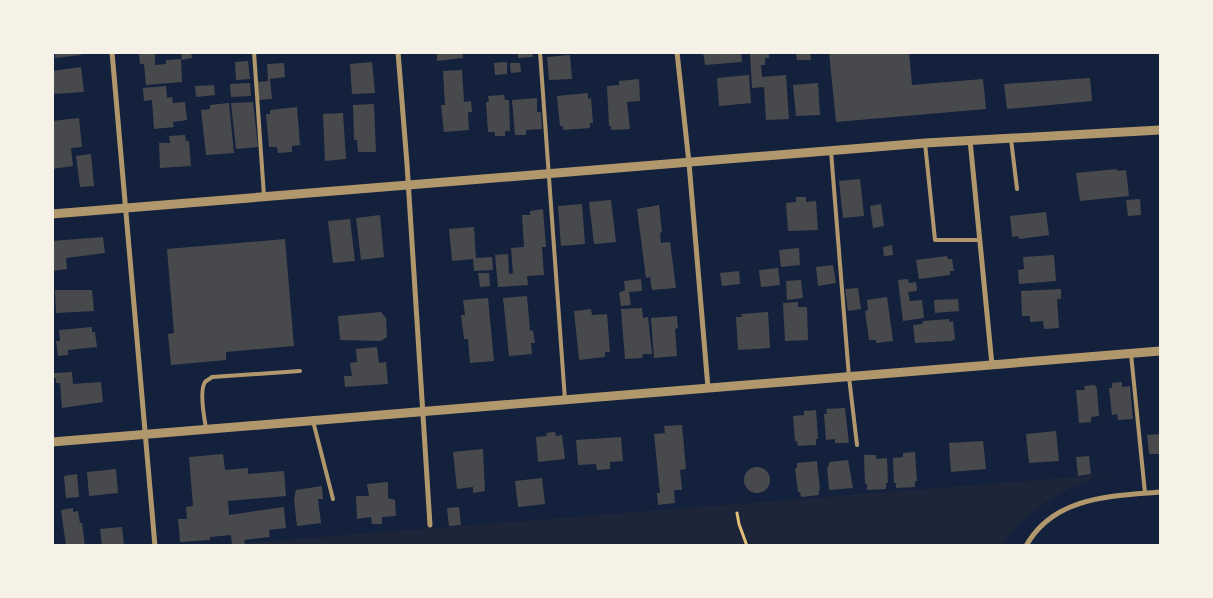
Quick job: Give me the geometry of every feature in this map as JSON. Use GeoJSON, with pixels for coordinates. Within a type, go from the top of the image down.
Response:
{"type":"FeatureCollection","features":[{"type":"Feature","properties":{"kind":"street"},"geometry":{"type":"LineString","coordinates":[[112,52],[155,546]]}},
{"type":"Feature","properties":{"kind":"street"},"geometry":{"type":"LineString","coordinates":[[398,52],[430,525]]}},
{"type":"Feature","properties":{"kind":"street"},"geometry":{"type":"LineString","coordinates":[[677,52],[689,163],[708,388]]}},
{"type":"Feature","properties":{"kind":"street"},"geometry":{"type":"LineString","coordinates":[[52,214],[926,143],[1160,130]]}},
{"type":"Feature","properties":{"kind":"street"},"geometry":{"type":"LineString","coordinates":[[970,140],[992,365]]}},
{"type":"Feature","properties":{"kind":"street"},"geometry":{"type":"LineString","coordinates":[[52,442],[145,436],[422,411],[1160,351]]}},
{"type":"Feature","properties":{"kind":"street"},"geometry":{"type":"LineString","coordinates":[[1026,546],[1030,539],[1051,518],[1076,503],[1160,492]]}},
{"type":"Feature","properties":{"kind":"lane"},"geometry":{"type":"LineString","coordinates":[[254,52],[264,196]]}},
{"type":"Feature","properties":{"kind":"lane"},"geometry":{"type":"LineString","coordinates":[[540,52],[565,400]]}},
{"type":"Feature","properties":{"kind":"lane"},"geometry":{"type":"LineString","coordinates":[[1011,138],[1017,189]]}},
{"type":"Feature","properties":{"kind":"lane"},"geometry":{"type":"LineString","coordinates":[[926,143],[935,240],[979,240]]}},
{"type":"Feature","properties":{"kind":"lane"},"geometry":{"type":"LineString","coordinates":[[830,151],[849,377],[857,445]]}},
{"type":"Feature","properties":{"kind":"lane"},"geometry":{"type":"LineString","coordinates":[[1131,354],[1145,493]]}},
{"type":"Feature","properties":{"kind":"lane"},"geometry":{"type":"LineString","coordinates":[[207,430],[203,411],[203,390],[205,382],[212,377],[300,371]]}},
{"type":"Feature","properties":{"kind":"lane"},"geometry":{"type":"LineString","coordinates":[[313,421],[333,499]]}},
{"type":"Feature","properties":{"kind":"path"},"geometry":{"type":"LineString","coordinates":[[738,513],[739,524],[747,546]]}},
{"type":"Feature","properties":{"kind":"shaded area"},"geometry":{"type":"Polygon","coordinates":[[[1113,474],[1099,476],[1078,484],[1053,498],[1019,524],[1002,545],[208,546],[1113,474]]]}},
{"type":"Feature","properties":{"kind":"building"},"geometry":{"type":"Polygon","coordinates":[[[55,52],[80,52],[81,55],[55,58],[55,52]]]}},
{"type":"Feature","properties":{"kind":"building"},"geometry":{"type":"Polygon","coordinates":[[[155,52],[155,65],[166,64],[166,60],[181,59],[182,82],[146,85],[144,64],[140,64],[139,53],[155,52]]]}},
{"type":"Feature","properties":{"kind":"building"},"geometry":{"type":"Polygon","coordinates":[[[181,52],[191,52],[192,58],[182,60],[181,52]]]}},
{"type":"Feature","properties":{"kind":"building"},"geometry":{"type":"Polygon","coordinates":[[[437,52],[462,52],[463,58],[437,61],[437,52]]]}},
{"type":"Feature","properties":{"kind":"building"},"geometry":{"type":"Polygon","coordinates":[[[518,52],[532,52],[533,57],[518,58],[518,52]]]}},
{"type":"Feature","properties":{"kind":"building"},"geometry":{"type":"Polygon","coordinates":[[[703,52],[741,52],[742,62],[705,65],[703,52]]]}},
{"type":"Feature","properties":{"kind":"building"},"geometry":{"type":"Polygon","coordinates":[[[750,52],[769,52],[769,58],[765,58],[765,65],[761,65],[762,77],[786,75],[789,119],[766,120],[764,87],[752,88],[750,52]]]}},
{"type":"Feature","properties":{"kind":"building"},"geometry":{"type":"Polygon","coordinates":[[[796,52],[810,52],[811,60],[797,60],[796,52]]]}},
{"type":"Feature","properties":{"kind":"building"},"geometry":{"type":"Polygon","coordinates":[[[829,52],[909,52],[912,85],[983,79],[986,109],[836,122],[829,52]]]}},
{"type":"Feature","properties":{"kind":"building"},"geometry":{"type":"Polygon","coordinates":[[[570,55],[572,79],[549,80],[547,57],[570,55]]]}},
{"type":"Feature","properties":{"kind":"building"},"geometry":{"type":"Polygon","coordinates":[[[248,61],[250,79],[236,80],[235,62],[248,61]]]}},
{"type":"Feature","properties":{"kind":"building"},"geometry":{"type":"Polygon","coordinates":[[[372,62],[375,93],[352,94],[350,64],[372,62]]]}},
{"type":"Feature","properties":{"kind":"building"},"geometry":{"type":"Polygon","coordinates":[[[507,62],[507,74],[495,75],[494,63],[507,62]]]}},
{"type":"Feature","properties":{"kind":"building"},"geometry":{"type":"Polygon","coordinates":[[[284,63],[285,77],[270,79],[272,99],[259,100],[258,82],[268,81],[267,64],[284,63]]]}},
{"type":"Feature","properties":{"kind":"building"},"geometry":{"type":"Polygon","coordinates":[[[510,63],[520,63],[521,72],[511,73],[510,63]]]}},
{"type":"Feature","properties":{"kind":"building"},"geometry":{"type":"Polygon","coordinates":[[[81,67],[84,92],[52,94],[52,71],[81,67]]]}},
{"type":"Feature","properties":{"kind":"building"},"geometry":{"type":"Polygon","coordinates":[[[462,70],[464,102],[471,101],[472,112],[468,112],[469,130],[444,132],[441,105],[445,105],[443,71],[462,70]]]}},
{"type":"Feature","properties":{"kind":"building"},"geometry":{"type":"Polygon","coordinates":[[[749,75],[751,103],[719,106],[717,78],[749,75]]]}},
{"type":"Feature","properties":{"kind":"building"},"geometry":{"type":"Polygon","coordinates":[[[1090,78],[1092,101],[1007,109],[1004,84],[1090,78]]]}},
{"type":"Feature","properties":{"kind":"building"},"geometry":{"type":"Polygon","coordinates":[[[639,79],[640,101],[627,102],[630,129],[611,130],[611,126],[609,126],[607,86],[619,85],[619,81],[639,79]]]}},
{"type":"Feature","properties":{"kind":"building"},"geometry":{"type":"Polygon","coordinates":[[[250,83],[251,96],[231,97],[230,84],[250,83]]]}},
{"type":"Feature","properties":{"kind":"building"},"geometry":{"type":"Polygon","coordinates":[[[818,83],[820,115],[796,116],[793,85],[818,83]]]}},
{"type":"Feature","properties":{"kind":"building"},"geometry":{"type":"Polygon","coordinates":[[[214,85],[215,95],[196,97],[195,86],[214,85]]]}},
{"type":"Feature","properties":{"kind":"building"},"geometry":{"type":"Polygon","coordinates":[[[166,86],[167,98],[172,97],[173,103],[185,102],[187,120],[173,122],[174,127],[154,129],[152,100],[144,101],[143,88],[166,86]]]}},
{"type":"Feature","properties":{"kind":"building"},"geometry":{"type":"Polygon","coordinates":[[[588,93],[588,99],[591,98],[593,123],[590,123],[590,128],[563,130],[563,126],[560,126],[557,96],[588,93]]]}},
{"type":"Feature","properties":{"kind":"building"},"geometry":{"type":"Polygon","coordinates":[[[504,95],[505,100],[509,100],[510,131],[505,131],[505,136],[495,136],[495,132],[488,132],[486,102],[489,102],[488,96],[504,95]]]}},
{"type":"Feature","properties":{"kind":"building"},"geometry":{"type":"Polygon","coordinates":[[[537,98],[537,112],[541,112],[542,129],[526,130],[526,135],[515,135],[512,100],[537,98]]]}},
{"type":"Feature","properties":{"kind":"building"},"geometry":{"type":"Polygon","coordinates":[[[253,102],[258,147],[236,149],[231,103],[253,102]]]}},
{"type":"Feature","properties":{"kind":"building"},"geometry":{"type":"Polygon","coordinates":[[[229,103],[234,153],[206,155],[201,110],[210,109],[210,105],[229,103]]]}},
{"type":"Feature","properties":{"kind":"building"},"geometry":{"type":"Polygon","coordinates":[[[374,104],[376,152],[358,152],[357,140],[354,140],[353,105],[374,104]]]}},
{"type":"Feature","properties":{"kind":"building"},"geometry":{"type":"Polygon","coordinates":[[[297,107],[300,145],[292,146],[292,152],[278,153],[277,147],[269,147],[266,114],[270,114],[270,110],[297,107]]]}},
{"type":"Feature","properties":{"kind":"building"},"geometry":{"type":"Polygon","coordinates":[[[343,113],[346,159],[325,161],[323,114],[343,113]]]}},
{"type":"Feature","properties":{"kind":"building"},"geometry":{"type":"Polygon","coordinates":[[[79,118],[82,147],[71,148],[73,166],[52,169],[52,144],[54,144],[52,121],[79,118]]]}},
{"type":"Feature","properties":{"kind":"building"},"geometry":{"type":"Polygon","coordinates":[[[185,135],[186,141],[189,141],[191,166],[160,168],[159,143],[170,143],[169,136],[185,135]]]}},
{"type":"Feature","properties":{"kind":"building"},"geometry":{"type":"Polygon","coordinates":[[[91,154],[94,186],[80,187],[76,156],[91,154]]]}},
{"type":"Feature","properties":{"kind":"building"},"geometry":{"type":"Polygon","coordinates":[[[1117,169],[1117,171],[1126,170],[1129,196],[1080,201],[1076,173],[1117,169]]]}},
{"type":"Feature","properties":{"kind":"building"},"geometry":{"type":"Polygon","coordinates":[[[860,179],[864,216],[843,218],[839,181],[860,179]]]}},
{"type":"Feature","properties":{"kind":"building"},"geometry":{"type":"Polygon","coordinates":[[[796,197],[806,197],[806,202],[816,201],[818,230],[788,231],[786,203],[796,202],[796,197]]]}},
{"type":"Feature","properties":{"kind":"building"},"geometry":{"type":"Polygon","coordinates":[[[1140,199],[1141,215],[1128,216],[1126,200],[1140,199]]]}},
{"type":"Feature","properties":{"kind":"building"},"geometry":{"type":"Polygon","coordinates":[[[611,200],[616,242],[594,244],[589,202],[611,200]]]}},
{"type":"Feature","properties":{"kind":"building"},"geometry":{"type":"Polygon","coordinates":[[[582,204],[585,244],[561,246],[558,206],[582,204]]]}},
{"type":"Feature","properties":{"kind":"building"},"geometry":{"type":"Polygon","coordinates":[[[881,204],[884,226],[873,228],[870,206],[881,204]]]}},
{"type":"Feature","properties":{"kind":"building"},"geometry":{"type":"Polygon","coordinates":[[[659,205],[662,232],[660,233],[661,243],[670,242],[676,288],[652,290],[650,277],[646,278],[637,209],[659,205]]]}},
{"type":"Feature","properties":{"kind":"building"},"geometry":{"type":"Polygon","coordinates":[[[543,209],[546,247],[542,247],[544,275],[527,276],[528,285],[498,287],[495,255],[508,254],[509,274],[513,273],[511,248],[524,247],[522,215],[530,215],[530,211],[543,209]]]}},
{"type":"Feature","properties":{"kind":"building"},"geometry":{"type":"Polygon","coordinates":[[[1046,212],[1049,235],[1019,239],[1018,236],[1012,237],[1010,216],[1046,212]]]}},
{"type":"Feature","properties":{"kind":"building"},"geometry":{"type":"Polygon","coordinates":[[[380,215],[384,257],[361,260],[356,218],[380,215]]]}},
{"type":"Feature","properties":{"kind":"building"},"geometry":{"type":"Polygon","coordinates":[[[350,219],[355,261],[333,263],[328,221],[350,219]]]}},
{"type":"Feature","properties":{"kind":"building"},"geometry":{"type":"Polygon","coordinates":[[[474,227],[476,258],[492,257],[493,270],[474,271],[473,259],[452,261],[449,229],[474,227]]]}},
{"type":"Feature","properties":{"kind":"building"},"geometry":{"type":"Polygon","coordinates":[[[103,237],[105,253],[66,258],[67,269],[52,271],[52,241],[103,237]]]}},
{"type":"Feature","properties":{"kind":"building"},"geometry":{"type":"Polygon","coordinates":[[[285,239],[294,346],[226,352],[226,360],[171,365],[168,334],[174,333],[167,249],[285,239]]]}},
{"type":"Feature","properties":{"kind":"building"},"geometry":{"type":"Polygon","coordinates":[[[892,245],[893,255],[884,256],[883,247],[892,245]]]}},
{"type":"Feature","properties":{"kind":"building"},"geometry":{"type":"Polygon","coordinates":[[[799,248],[800,265],[781,267],[779,250],[799,248]]]}},
{"type":"Feature","properties":{"kind":"building"},"geometry":{"type":"Polygon","coordinates":[[[1054,255],[1056,281],[1019,284],[1018,270],[1024,269],[1023,257],[1054,255]]]}},
{"type":"Feature","properties":{"kind":"building"},"geometry":{"type":"Polygon","coordinates":[[[947,256],[948,259],[952,259],[954,271],[950,271],[950,275],[919,279],[916,260],[947,256]]]}},
{"type":"Feature","properties":{"kind":"building"},"geometry":{"type":"Polygon","coordinates":[[[833,265],[836,283],[818,286],[816,267],[833,265]]]}},
{"type":"Feature","properties":{"kind":"building"},"geometry":{"type":"Polygon","coordinates":[[[778,268],[780,285],[761,287],[759,270],[778,268]]]}},
{"type":"Feature","properties":{"kind":"building"},"geometry":{"type":"Polygon","coordinates":[[[739,271],[740,284],[722,286],[720,273],[739,271]]]}},
{"type":"Feature","properties":{"kind":"building"},"geometry":{"type":"Polygon","coordinates":[[[478,273],[489,273],[490,286],[480,287],[478,273]]]}},
{"type":"Feature","properties":{"kind":"building"},"geometry":{"type":"Polygon","coordinates":[[[641,279],[642,291],[629,292],[631,305],[621,306],[619,293],[625,290],[624,281],[641,279]]]}},
{"type":"Feature","properties":{"kind":"building"},"geometry":{"type":"Polygon","coordinates":[[[908,279],[909,283],[916,282],[917,291],[908,292],[910,301],[922,300],[924,318],[903,321],[898,280],[908,279]]]}},
{"type":"Feature","properties":{"kind":"building"},"geometry":{"type":"Polygon","coordinates":[[[801,280],[803,298],[787,300],[786,281],[801,280]]]}},
{"type":"Feature","properties":{"kind":"building"},"geometry":{"type":"Polygon","coordinates":[[[858,288],[861,309],[848,311],[845,289],[858,288]]]}},
{"type":"Feature","properties":{"kind":"building"},"geometry":{"type":"Polygon","coordinates":[[[1061,289],[1061,299],[1057,299],[1059,328],[1044,329],[1043,321],[1030,322],[1030,316],[1022,316],[1021,291],[1061,289]]]}},
{"type":"Feature","properties":{"kind":"building"},"geometry":{"type":"Polygon","coordinates":[[[55,290],[92,290],[94,311],[56,313],[55,290]]]}},
{"type":"Feature","properties":{"kind":"building"},"geometry":{"type":"Polygon","coordinates":[[[527,296],[530,331],[533,330],[535,343],[531,343],[532,354],[509,356],[503,298],[527,296]]]}},
{"type":"Feature","properties":{"kind":"building"},"geometry":{"type":"Polygon","coordinates":[[[887,297],[893,341],[876,343],[876,340],[869,340],[865,311],[868,310],[867,300],[887,297]]]}},
{"type":"Feature","properties":{"kind":"building"},"geometry":{"type":"Polygon","coordinates":[[[488,298],[494,361],[470,363],[468,339],[464,339],[461,315],[465,315],[463,300],[488,298]]]}},
{"type":"Feature","properties":{"kind":"building"},"geometry":{"type":"Polygon","coordinates":[[[958,299],[959,311],[935,313],[934,300],[958,299]]]}},
{"type":"Feature","properties":{"kind":"building"},"geometry":{"type":"Polygon","coordinates":[[[798,302],[798,307],[807,307],[808,340],[785,341],[783,303],[798,302]]]}},
{"type":"Feature","properties":{"kind":"building"},"geometry":{"type":"Polygon","coordinates":[[[642,308],[643,318],[648,317],[652,354],[643,354],[642,358],[625,359],[621,309],[642,308]]]}},
{"type":"Feature","properties":{"kind":"building"},"geometry":{"type":"Polygon","coordinates":[[[591,309],[592,315],[607,314],[610,352],[605,352],[605,357],[579,360],[574,311],[591,309]]]}},
{"type":"Feature","properties":{"kind":"building"},"geometry":{"type":"Polygon","coordinates":[[[381,312],[386,318],[387,337],[381,341],[340,340],[338,316],[381,312]]]}},
{"type":"Feature","properties":{"kind":"building"},"geometry":{"type":"Polygon","coordinates":[[[768,312],[770,348],[738,350],[736,317],[742,317],[741,314],[768,312]]]}},
{"type":"Feature","properties":{"kind":"building"},"geometry":{"type":"Polygon","coordinates":[[[677,316],[678,328],[675,329],[677,356],[654,358],[651,318],[677,316]]]}},
{"type":"Feature","properties":{"kind":"building"},"geometry":{"type":"Polygon","coordinates":[[[949,319],[949,322],[953,321],[955,339],[952,341],[915,343],[913,325],[922,324],[923,321],[949,319]]]}},
{"type":"Feature","properties":{"kind":"building"},"geometry":{"type":"Polygon","coordinates":[[[92,327],[92,332],[95,332],[97,347],[68,350],[68,355],[58,356],[56,341],[60,341],[59,330],[92,327]]]}},
{"type":"Feature","properties":{"kind":"building"},"geometry":{"type":"Polygon","coordinates":[[[377,347],[379,363],[386,362],[388,384],[345,387],[344,376],[352,376],[350,363],[357,362],[356,349],[377,347]]]}},
{"type":"Feature","properties":{"kind":"building"},"geometry":{"type":"Polygon","coordinates":[[[52,368],[54,373],[72,372],[73,384],[101,382],[103,402],[62,408],[60,383],[56,383],[56,378],[52,378],[52,368]]]}},
{"type":"Feature","properties":{"kind":"building"},"geometry":{"type":"Polygon","coordinates":[[[1122,382],[1122,387],[1130,386],[1133,419],[1118,420],[1117,414],[1112,415],[1109,388],[1112,388],[1112,383],[1122,382]]]}},
{"type":"Feature","properties":{"kind":"building"},"geometry":{"type":"Polygon","coordinates":[[[1095,385],[1099,416],[1091,417],[1091,422],[1079,423],[1076,390],[1085,390],[1084,386],[1095,385]]]}},
{"type":"Feature","properties":{"kind":"building"},"geometry":{"type":"Polygon","coordinates":[[[845,408],[849,443],[835,443],[835,439],[826,440],[824,414],[827,414],[826,409],[845,408]]]}},
{"type":"Feature","properties":{"kind":"building"},"geometry":{"type":"Polygon","coordinates":[[[816,410],[818,439],[816,439],[816,445],[798,446],[797,441],[795,441],[793,416],[804,415],[804,411],[816,410]]]}},
{"type":"Feature","properties":{"kind":"building"},"geometry":{"type":"Polygon","coordinates":[[[682,425],[686,469],[680,470],[682,490],[674,490],[675,503],[658,505],[657,493],[660,493],[654,434],[665,433],[664,426],[682,425]]]}},
{"type":"Feature","properties":{"kind":"building"},"geometry":{"type":"Polygon","coordinates":[[[1056,431],[1059,461],[1029,463],[1026,434],[1056,431]]]}},
{"type":"Feature","properties":{"kind":"building"},"geometry":{"type":"Polygon","coordinates":[[[555,432],[556,436],[562,435],[565,459],[538,462],[536,437],[547,436],[546,433],[555,432]]]}},
{"type":"Feature","properties":{"kind":"building"},"geometry":{"type":"Polygon","coordinates":[[[1160,434],[1160,454],[1149,454],[1147,435],[1160,434]]]}},
{"type":"Feature","properties":{"kind":"building"},"geometry":{"type":"Polygon","coordinates":[[[621,437],[623,461],[610,462],[610,469],[597,470],[596,464],[578,465],[576,440],[621,437]]]}},
{"type":"Feature","properties":{"kind":"building"},"geometry":{"type":"Polygon","coordinates":[[[983,441],[986,469],[951,472],[949,443],[983,441]]]}},
{"type":"Feature","properties":{"kind":"building"},"geometry":{"type":"Polygon","coordinates":[[[483,449],[485,491],[473,493],[473,487],[457,489],[453,452],[483,449]]]}},
{"type":"Feature","properties":{"kind":"building"},"geometry":{"type":"Polygon","coordinates":[[[915,452],[917,481],[915,481],[915,487],[896,488],[893,458],[903,457],[903,453],[915,452]]]}},
{"type":"Feature","properties":{"kind":"building"},"geometry":{"type":"Polygon","coordinates":[[[223,454],[225,470],[248,468],[248,474],[284,471],[286,496],[228,501],[229,515],[284,507],[286,528],[269,530],[270,537],[244,540],[245,544],[232,545],[231,535],[210,537],[210,540],[180,542],[178,519],[187,519],[186,507],[193,506],[189,457],[223,454]]]}},
{"type":"Feature","properties":{"kind":"building"},"geometry":{"type":"Polygon","coordinates":[[[864,455],[876,455],[876,459],[887,458],[888,483],[886,483],[886,489],[867,490],[864,455]]]}},
{"type":"Feature","properties":{"kind":"building"},"geometry":{"type":"Polygon","coordinates":[[[1089,456],[1091,474],[1078,476],[1076,457],[1089,456]]]}},
{"type":"Feature","properties":{"kind":"building"},"geometry":{"type":"Polygon","coordinates":[[[848,460],[853,488],[829,490],[827,467],[829,462],[848,460]]]}},
{"type":"Feature","properties":{"kind":"building"},"geometry":{"type":"Polygon","coordinates":[[[817,461],[819,495],[801,497],[800,492],[798,492],[795,468],[797,468],[797,463],[817,461]]]}},
{"type":"Feature","properties":{"kind":"building"},"geometry":{"type":"Polygon","coordinates":[[[757,467],[766,471],[770,480],[766,489],[757,493],[748,489],[744,480],[748,471],[757,467]]]}},
{"type":"Feature","properties":{"kind":"building"},"geometry":{"type":"Polygon","coordinates":[[[116,469],[118,493],[89,496],[87,472],[116,469]]]}},
{"type":"Feature","properties":{"kind":"building"},"geometry":{"type":"Polygon","coordinates":[[[77,474],[79,497],[66,498],[64,476],[77,474]]]}},
{"type":"Feature","properties":{"kind":"building"},"geometry":{"type":"Polygon","coordinates":[[[542,478],[545,504],[518,507],[515,481],[542,478]]]}},
{"type":"Feature","properties":{"kind":"building"},"geometry":{"type":"Polygon","coordinates":[[[388,482],[388,498],[395,500],[396,516],[382,517],[382,524],[372,524],[371,517],[357,519],[356,496],[369,496],[367,484],[388,482]]]}},
{"type":"Feature","properties":{"kind":"building"},"geometry":{"type":"Polygon","coordinates":[[[322,486],[323,499],[318,499],[321,523],[297,526],[294,499],[296,490],[322,486]]]}},
{"type":"Feature","properties":{"kind":"building"},"geometry":{"type":"Polygon","coordinates":[[[459,507],[461,525],[449,526],[447,508],[459,507]]]}},
{"type":"Feature","properties":{"kind":"building"},"geometry":{"type":"Polygon","coordinates":[[[73,508],[73,512],[78,511],[80,523],[82,523],[85,546],[66,546],[61,510],[73,508]]]}},
{"type":"Feature","properties":{"kind":"building"},"geometry":{"type":"Polygon","coordinates":[[[122,527],[124,546],[102,546],[100,529],[122,527]]]}}]}
